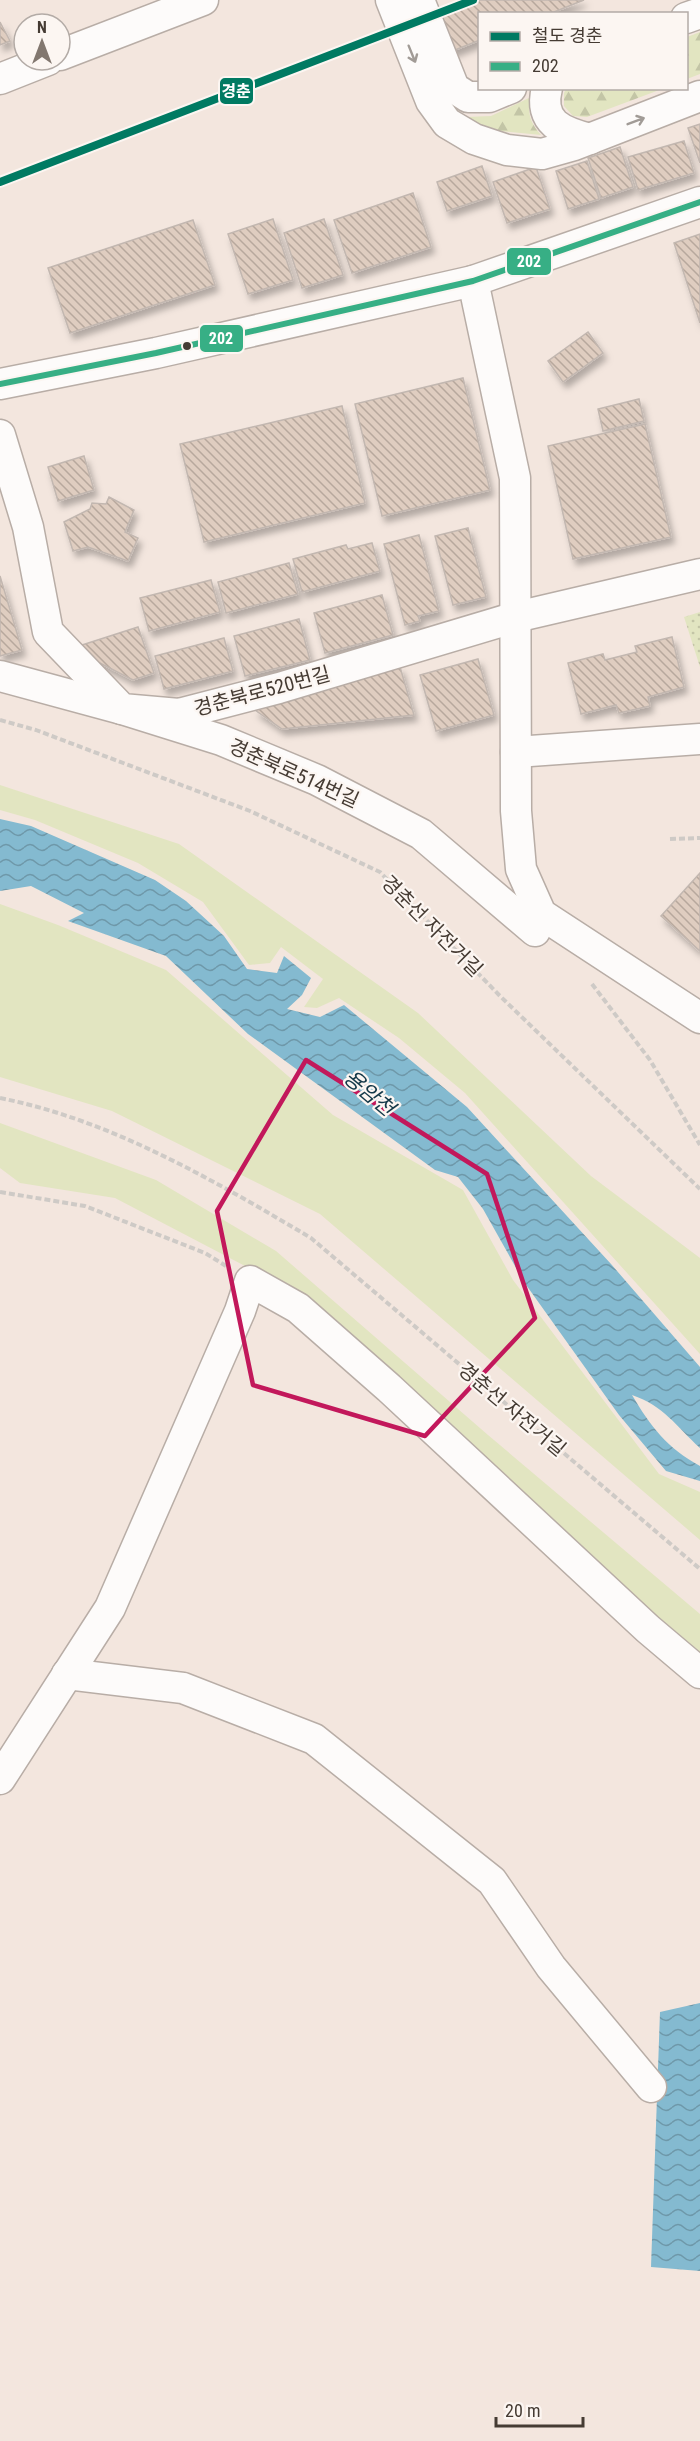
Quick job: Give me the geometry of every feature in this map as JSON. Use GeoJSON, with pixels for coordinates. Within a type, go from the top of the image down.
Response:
{"type":"FeatureCollection","features":[{"type":"Feature","properties":{"kind":"street"},"geometry":{"type":"LineString","coordinates":[[72,50],[202,0]]}},
{"type":"Feature","properties":{"kind":"street"},"geometry":{"type":"LineString","coordinates":[[391,0],[431,101],[447,123],[474,139],[507,150],[542,154],[590,139],[700,96]]}},
{"type":"Feature","properties":{"kind":"street"},"geometry":{"type":"LineString","coordinates":[[420,0],[454,88],[468,97],[489,97],[506,90]]}},
{"type":"Feature","properties":{"kind":"street"},"geometry":{"type":"LineString","coordinates":[[0,79],[18,72]]}},
{"type":"Feature","properties":{"kind":"street"},"geometry":{"type":"LineString","coordinates":[[546,90],[547,112],[555,126],[568,133],[590,139]]}},
{"type":"Feature","properties":{"kind":"street"},"geometry":{"type":"LineString","coordinates":[[0,384],[156,353],[473,281],[700,202]]}},
{"type":"Feature","properties":{"kind":"street"},"geometry":{"type":"LineString","coordinates":[[473,281],[514,478],[516,811],[521,869],[541,914],[700,1018]]}},
{"type":"Feature","properties":{"kind":"street"},"geometry":{"type":"LineString","coordinates":[[0,435],[28,527],[48,632],[122,709]]}},
{"type":"Feature","properties":{"kind":"street","name":"경춘북로520번길"},"geometry":{"type":"LineString","coordinates":[[122,709],[179,714],[279,688],[516,617],[700,574]]}},
{"type":"Feature","properties":{"kind":"street","name":"경춘북로514번길"},"geometry":{"type":"LineString","coordinates":[[0,676],[122,709],[221,740],[317,780],[421,834],[535,931],[541,914]]}},
{"type":"Feature","properties":{"kind":"street"},"geometry":{"type":"LineString","coordinates":[[516,752],[700,739]]}},
{"type":"Feature","properties":{"kind":"street"},"geometry":{"type":"LineString","coordinates":[[0,1779],[110,1608],[240,1311],[250,1281],[298,1308],[390,1388],[648,1629],[700,1672]]}},
{"type":"Feature","properties":{"kind":"street"},"geometry":{"type":"LineString","coordinates":[[68,1674],[183,1688],[314,1739],[492,1881],[551,1967],[651,2087]]}},
{"type":"Feature","properties":{"kind":"path","name":"경춘선 자전거길"},"geometry":{"type":"LineString","coordinates":[[0,720],[36,730],[250,811],[380,873],[500,996],[700,1189]]}},
{"type":"Feature","properties":{"kind":"path"},"geometry":{"type":"LineString","coordinates":[[670,839],[700,838]]}},
{"type":"Feature","properties":{"kind":"path"},"geometry":{"type":"LineString","coordinates":[[585,975],[650,1060],[700,1145]]}},
{"type":"Feature","properties":{"kind":"path","name":"경춘선 자전거길"},"geometry":{"type":"LineString","coordinates":[[0,1098],[38,1106],[140,1145],[253,1204],[311,1238],[700,1569]]}},
{"type":"Feature","properties":{"kind":"path"},"geometry":{"type":"LineString","coordinates":[[0,1192],[85,1206],[205,1253],[250,1281]]}},
{"type":"Feature","properties":{"kind":"highlighted area"},"geometry":{"type":"Polygon","coordinates":[[[306,1060],[487,1174],[535,1318],[425,1436],[253,1385],[217,1211],[306,1060]]]}},
{"type":"Feature","properties":{"kind":"green space"},"geometry":{"type":"Polygon","coordinates":[[[700,32],[700,74],[688,79],[688,37],[700,32]]]}},
{"type":"Feature","properties":{"kind":"green space"},"geometry":{"type":"Polygon","coordinates":[[[565,90],[659,90],[587,117],[573,116],[564,106],[565,90]]]}},
{"type":"Feature","properties":{"kind":"green space"},"geometry":{"type":"Polygon","coordinates":[[[531,97],[530,118],[541,135],[489,130],[466,117],[491,116],[531,97]]]}},
{"type":"Feature","properties":{"kind":"green space"},"geometry":{"type":"Polygon","coordinates":[[[700,612],[700,667],[684,617],[700,612]]]}},
{"type":"Feature","properties":{"kind":"green space"},"geometry":{"type":"Polygon","coordinates":[[[0,785],[179,844],[418,1013],[591,1176],[700,1258],[700,1354],[465,1093],[399,1038],[339,998],[317,1008],[304,1007],[323,979],[281,947],[270,963],[249,965],[203,902],[138,863],[35,820],[0,810],[0,785]]]}},
{"type":"Feature","properties":{"kind":"green space"},"geometry":{"type":"Polygon","coordinates":[[[0,904],[58,925],[166,970],[333,1115],[463,1190],[513,1280],[659,1474],[700,1492],[700,1540],[320,1214],[112,1111],[0,1077],[0,904]]]}},
{"type":"Feature","properties":{"kind":"green space"},"geometry":{"type":"Polygon","coordinates":[[[0,1123],[156,1180],[276,1251],[488,1435],[700,1614],[700,1655],[264,1276],[115,1198],[20,1183],[0,1168],[0,1123]]]}},
{"type":"Feature","properties":{"kind":"water","name":"용암천"},"geometry":{"type":"Polygon","coordinates":[[[0,819],[31,826],[155,880],[186,901],[224,936],[247,969],[277,973],[284,956],[311,978],[302,995],[287,1009],[320,1017],[344,1005],[467,1107],[611,1264],[700,1367],[700,1448],[669,1417],[653,1405],[632,1395],[661,1436],[678,1452],[700,1466],[700,1481],[666,1471],[619,1415],[524,1282],[483,1209],[458,1177],[435,1170],[248,1034],[166,956],[68,921],[84,913],[31,886],[0,891],[0,819]]]}},
{"type":"Feature","properties":{"kind":"water"},"geometry":{"type":"Polygon","coordinates":[[[700,2003],[700,2271],[651,2267],[660,2012],[700,2003]]]}},
{"type":"Feature","properties":{"kind":"building"},"geometry":{"type":"Polygon","coordinates":[[[468,0],[584,0],[554,12],[478,12],[478,41],[450,52],[435,13],[468,0]]]}},
{"type":"Feature","properties":{"kind":"building"},"geometry":{"type":"Polygon","coordinates":[[[0,22],[10,41],[0,45],[0,22]]]}},
{"type":"Feature","properties":{"kind":"building"},"geometry":{"type":"Polygon","coordinates":[[[700,124],[700,163],[688,128],[700,124]]]}},
{"type":"Feature","properties":{"kind":"building"},"geometry":{"type":"Polygon","coordinates":[[[684,141],[694,173],[638,190],[628,157],[684,141]]]}},
{"type":"Feature","properties":{"kind":"building"},"geometry":{"type":"Polygon","coordinates":[[[620,147],[633,187],[601,198],[588,158],[620,147]]]}},
{"type":"Feature","properties":{"kind":"building"},"geometry":{"type":"Polygon","coordinates":[[[587,161],[599,199],[568,209],[556,171],[587,161]]]}},
{"type":"Feature","properties":{"kind":"building"},"geometry":{"type":"Polygon","coordinates":[[[482,166],[492,196],[447,211],[437,182],[482,166]]]}},
{"type":"Feature","properties":{"kind":"building"},"geometry":{"type":"Polygon","coordinates":[[[536,167],[550,209],[507,223],[493,182],[536,167]]]}},
{"type":"Feature","properties":{"kind":"building"},"geometry":{"type":"Polygon","coordinates":[[[413,193],[431,247],[352,273],[334,220],[413,193]]]}},
{"type":"Feature","properties":{"kind":"building"},"geometry":{"type":"Polygon","coordinates":[[[273,219],[293,280],[248,294],[228,234],[273,219]]]}},
{"type":"Feature","properties":{"kind":"building"},"geometry":{"type":"Polygon","coordinates":[[[324,219],[343,275],[302,288],[284,233],[324,219]]]}},
{"type":"Feature","properties":{"kind":"building"},"geometry":{"type":"Polygon","coordinates":[[[193,220],[215,285],[70,333],[48,268],[193,220]]]}},
{"type":"Feature","properties":{"kind":"building"},"geometry":{"type":"Polygon","coordinates":[[[700,234],[700,323],[674,243],[700,234]]]}},
{"type":"Feature","properties":{"kind":"building"},"geometry":{"type":"Polygon","coordinates":[[[588,332],[603,353],[563,382],[548,361],[588,332]]]}},
{"type":"Feature","properties":{"kind":"building"},"geometry":{"type":"Polygon","coordinates":[[[463,378],[490,490],[382,516],[355,404],[463,378]]]}},
{"type":"Feature","properties":{"kind":"building"},"geometry":{"type":"Polygon","coordinates":[[[639,399],[644,421],[603,431],[598,409],[639,399]]]}},
{"type":"Feature","properties":{"kind":"building"},"geometry":{"type":"Polygon","coordinates":[[[342,406],[365,503],[204,542],[180,444],[342,406]]]}},
{"type":"Feature","properties":{"kind":"building"},"geometry":{"type":"Polygon","coordinates":[[[645,424],[671,537],[573,559],[548,446],[645,424]]]}},
{"type":"Feature","properties":{"kind":"building"},"geometry":{"type":"Polygon","coordinates":[[[84,456],[94,490],[58,501],[48,467],[84,456]]]}},
{"type":"Feature","properties":{"kind":"building"},"geometry":{"type":"Polygon","coordinates":[[[109,497],[134,510],[125,532],[138,538],[128,561],[88,547],[73,551],[64,522],[90,509],[92,503],[106,504],[109,497]]]}},
{"type":"Feature","properties":{"kind":"building"},"geometry":{"type":"Polygon","coordinates":[[[468,528],[486,597],[453,605],[435,536],[468,528]]]}},
{"type":"Feature","properties":{"kind":"building"},"geometry":{"type":"Polygon","coordinates":[[[419,535],[439,611],[418,616],[420,621],[405,625],[384,544],[419,535]]]}},
{"type":"Feature","properties":{"kind":"building"},"geometry":{"type":"Polygon","coordinates":[[[372,543],[380,571],[302,592],[293,559],[346,545],[348,549],[372,543]]]}},
{"type":"Feature","properties":{"kind":"building"},"geometry":{"type":"Polygon","coordinates":[[[289,563],[298,594],[226,613],[218,582],[289,563]]]}},
{"type":"Feature","properties":{"kind":"building"},"geometry":{"type":"Polygon","coordinates":[[[0,576],[22,650],[0,656],[0,576]]]}},
{"type":"Feature","properties":{"kind":"building"},"geometry":{"type":"Polygon","coordinates":[[[211,580],[220,612],[149,631],[140,598],[211,580]]]}},
{"type":"Feature","properties":{"kind":"building"},"geometry":{"type":"Polygon","coordinates":[[[382,595],[393,635],[325,653],[314,613],[382,595]]]}},
{"type":"Feature","properties":{"kind":"building"},"geometry":{"type":"Polygon","coordinates":[[[299,619],[310,660],[245,676],[234,636],[299,619]]]}},
{"type":"Feature","properties":{"kind":"building"},"geometry":{"type":"Polygon","coordinates":[[[138,627],[154,673],[133,680],[86,656],[82,645],[138,627]]]}},
{"type":"Feature","properties":{"kind":"building"},"geometry":{"type":"Polygon","coordinates":[[[672,637],[684,687],[648,697],[650,706],[619,713],[616,705],[581,714],[568,663],[603,654],[605,660],[637,652],[635,646],[672,637]]]}},
{"type":"Feature","properties":{"kind":"building"},"geometry":{"type":"Polygon","coordinates":[[[224,638],[233,671],[164,689],[155,656],[224,638]]]}},
{"type":"Feature","properties":{"kind":"building"},"geometry":{"type":"Polygon","coordinates":[[[478,659],[494,715],[436,731],[420,675],[478,659]]]}},
{"type":"Feature","properties":{"kind":"building"},"geometry":{"type":"Polygon","coordinates":[[[400,667],[414,715],[282,729],[255,710],[400,667]]]}},
{"type":"Feature","properties":{"kind":"building"},"geometry":{"type":"Polygon","coordinates":[[[700,873],[700,951],[661,916],[700,873]]]}},
{"type":"Feature","properties":{"kind":"rail line","name":"경춘"},"geometry":{"type":"LineString","coordinates":[[0,182],[473,0]]}},
{"type":"Feature","properties":{"kind":"transit line","name":"202"},"geometry":{"type":"LineString","coordinates":[[0,384],[156,353],[473,281],[700,202]]}}]}
